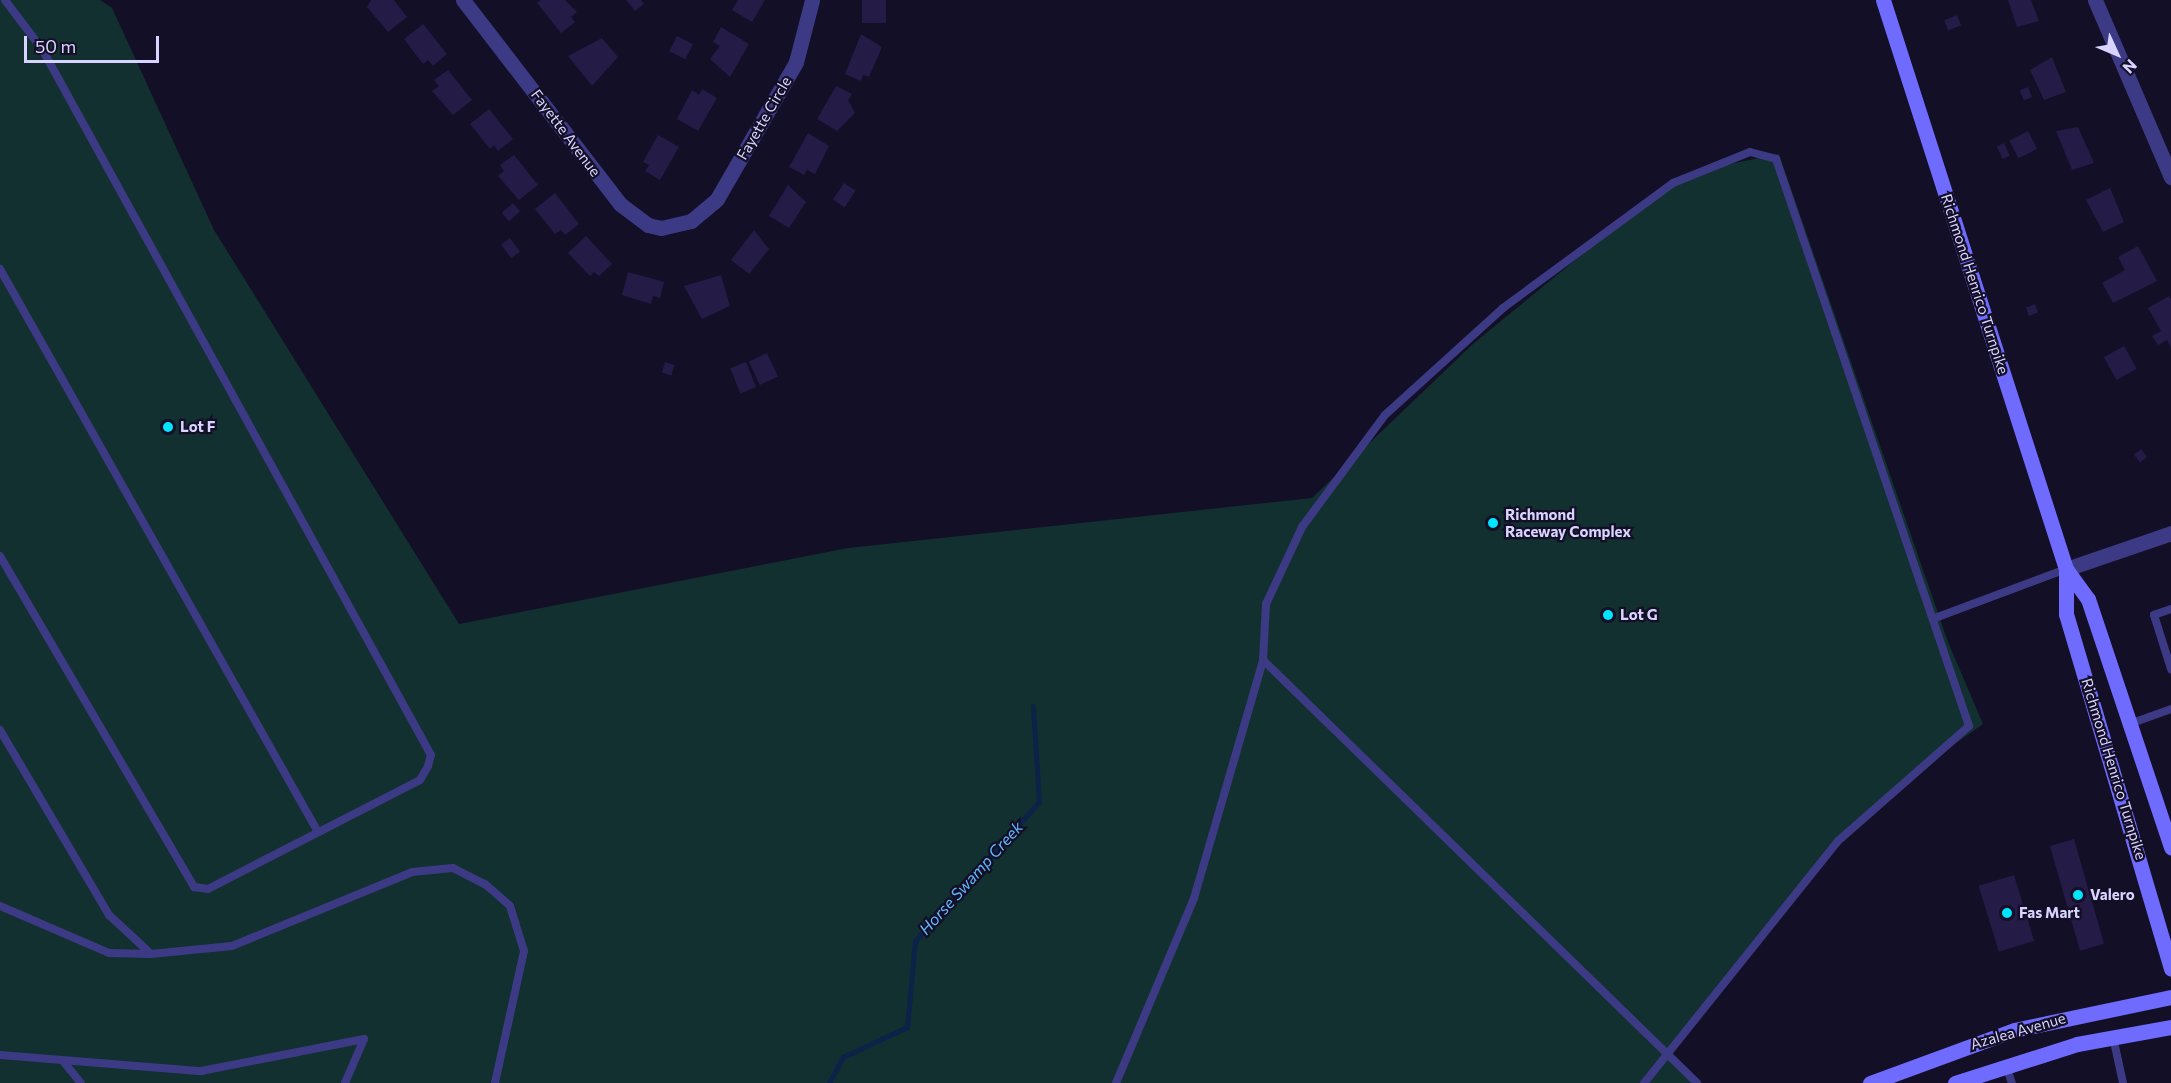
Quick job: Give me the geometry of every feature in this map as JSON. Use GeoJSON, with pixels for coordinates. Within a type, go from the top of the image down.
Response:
{"type":"FeatureCollection","features":[{"type":"Feature","properties":{"kind":"main road","name":"Richmond Henrico Turnpike"},"geometry":{"type":"LineString","coordinates":[[1883,0],[2066,569],[2066,614],[2171,969]]}},
{"type":"Feature","properties":{"kind":"main road","name":"Richmond Henrico Turnpike"},"geometry":{"type":"LineString","coordinates":[[2066,569],[2088,599],[2132,723],[2171,847]]}},
{"type":"Feature","properties":{"kind":"main road","name":"Azalea Avenue"},"geometry":{"type":"LineString","coordinates":[[1870,1083],[2014,1030],[2171,998]]}},
{"type":"Feature","properties":{"kind":"main road","name":"Azalea Avenue"},"geometry":{"type":"LineString","coordinates":[[1955,1083],[2006,1065],[2113,1037],[2171,1027]]}},
{"type":"Feature","properties":{"kind":"street","name":"Fayette Avenue"},"geometry":{"type":"LineString","coordinates":[[463,0],[620,204],[648,225],[676,227],[691,222]]}},
{"type":"Feature","properties":{"kind":"street","name":"Fayette Circle"},"geometry":{"type":"LineString","coordinates":[[691,222],[717,199],[785,84],[806,36],[812,0]]}},
{"type":"Feature","properties":{"kind":"street"},"geometry":{"type":"LineString","coordinates":[[2095,0],[2171,177]]}},
{"type":"Feature","properties":{"kind":"street"},"geometry":{"type":"LineString","coordinates":[[2066,569],[2171,533]]}},
{"type":"Feature","properties":{"kind":"lane"},"geometry":{"type":"LineString","coordinates":[[0,556],[194,887],[208,889],[420,780],[431,754],[42,49],[2,1]]}},
{"type":"Feature","properties":{"kind":"lane"},"geometry":{"type":"LineString","coordinates":[[1116,1083],[1194,898],[1263,660],[1266,604],[1302,526],[1385,415],[1503,308],[1673,183],[1750,152],[1776,159],[1935,618],[1969,726],[1838,841],[1644,1083]]}},
{"type":"Feature","properties":{"kind":"lane"},"geometry":{"type":"LineString","coordinates":[[0,269],[318,832]]}},
{"type":"Feature","properties":{"kind":"lane"},"geometry":{"type":"LineString","coordinates":[[1935,618],[2066,569]]}},
{"type":"Feature","properties":{"kind":"lane"},"geometry":{"type":"LineString","coordinates":[[2171,609],[2154,615],[2171,669]]}},
{"type":"Feature","properties":{"kind":"lane"},"geometry":{"type":"LineString","coordinates":[[1263,660],[1697,1083]]}},
{"type":"Feature","properties":{"kind":"lane"},"geometry":{"type":"LineString","coordinates":[[2132,723],[2171,710]]}},
{"type":"Feature","properties":{"kind":"lane"},"geometry":{"type":"LineString","coordinates":[[0,730],[109,915],[151,954]]}},
{"type":"Feature","properties":{"kind":"lane"},"geometry":{"type":"LineString","coordinates":[[0,906],[110,953],[151,954],[232,946],[412,872],[453,868],[510,906],[524,951],[495,1083]]}},
{"type":"Feature","properties":{"kind":"lane"},"geometry":{"type":"LineString","coordinates":[[2113,1037],[2123,1083]]}},
{"type":"Feature","properties":{"kind":"lane"},"geometry":{"type":"LineString","coordinates":[[0,1055],[201,1071],[364,1038],[345,1083]]}},
{"type":"Feature","properties":{"kind":"lane"},"geometry":{"type":"LineString","coordinates":[[63,1061],[81,1083]]}},
{"type":"Feature","properties":{"kind":"lane"},"geometry":{"type":"LineString","coordinates":[[2006,1065],[2012,1083]]}},
{"type":"Feature","properties":{"kind":"green space","name":"Richmond Raceway Complex"},"geometry":{"type":"Polygon","coordinates":[[[0,0],[100,0],[112,8],[214,230],[459,624],[848,548],[1312,498],[1474,343],[1601,239],[1695,171],[1779,154],[1948,642],[1983,724],[1911,775],[1838,841],[1668,1052],[1697,1083],[0,1083],[0,0]]]}},
{"type":"Feature","properties":{"kind":"building"},"geometry":{"type":"Polygon","coordinates":[[[371,0],[394,0],[407,17],[388,32],[367,7],[371,0]]]}},
{"type":"Feature","properties":{"kind":"building"},"geometry":{"type":"Polygon","coordinates":[[[541,0],[565,0],[577,12],[571,17],[575,22],[561,33],[537,3],[541,0]]]}},
{"type":"Feature","properties":{"kind":"building"},"geometry":{"type":"Polygon","coordinates":[[[626,0],[641,0],[644,4],[635,11],[626,0]]]}},
{"type":"Feature","properties":{"kind":"building"},"geometry":{"type":"Polygon","coordinates":[[[738,0],[765,0],[752,22],[732,10],[738,0]]]}},
{"type":"Feature","properties":{"kind":"building"},"geometry":{"type":"Polygon","coordinates":[[[862,0],[886,0],[886,23],[862,23],[862,0]]]}},
{"type":"Feature","properties":{"kind":"building"},"geometry":{"type":"Polygon","coordinates":[[[2008,0],[2031,0],[2039,21],[2017,27],[2008,0]]]}},
{"type":"Feature","properties":{"kind":"building"},"geometry":{"type":"Polygon","coordinates":[[[1957,15],[1961,25],[1948,30],[1944,20],[1957,15]]]}},
{"type":"Feature","properties":{"kind":"building"},"geometry":{"type":"Polygon","coordinates":[[[423,24],[447,54],[433,66],[428,60],[423,64],[404,39],[423,24]]]}},
{"type":"Feature","properties":{"kind":"building"},"geometry":{"type":"Polygon","coordinates":[[[721,27],[749,44],[730,77],[710,59],[720,46],[713,42],[721,27]]]}},
{"type":"Feature","properties":{"kind":"building"},"geometry":{"type":"Polygon","coordinates":[[[861,34],[882,47],[869,77],[863,75],[861,81],[845,74],[861,34]]]}},
{"type":"Feature","properties":{"kind":"building"},"geometry":{"type":"Polygon","coordinates":[[[677,36],[693,44],[685,59],[669,51],[677,36]]]}},
{"type":"Feature","properties":{"kind":"building"},"geometry":{"type":"Polygon","coordinates":[[[602,38],[618,57],[592,86],[568,56],[602,38]]]}},
{"type":"Feature","properties":{"kind":"building"},"geometry":{"type":"Polygon","coordinates":[[[2052,57],[2066,92],[2044,100],[2030,70],[2052,57]]]}},
{"type":"Feature","properties":{"kind":"building"},"geometry":{"type":"Polygon","coordinates":[[[448,70],[472,100],[453,115],[432,91],[439,86],[434,80],[448,70]]]}},
{"type":"Feature","properties":{"kind":"building"},"geometry":{"type":"Polygon","coordinates":[[[836,86],[852,94],[848,100],[855,113],[837,131],[817,119],[836,86]]]}},
{"type":"Feature","properties":{"kind":"building"},"geometry":{"type":"Polygon","coordinates":[[[2028,87],[2032,97],[2024,101],[2020,90],[2028,87]]]}},
{"type":"Feature","properties":{"kind":"building"},"geometry":{"type":"Polygon","coordinates":[[[702,89],[717,98],[698,131],[677,119],[692,90],[699,95],[702,89]]]}},
{"type":"Feature","properties":{"kind":"building"},"geometry":{"type":"Polygon","coordinates":[[[489,109],[513,139],[498,151],[494,145],[490,149],[470,124],[489,109]]]}},
{"type":"Feature","properties":{"kind":"building"},"geometry":{"type":"Polygon","coordinates":[[[2078,127],[2094,163],[2072,170],[2056,131],[2078,127]]]}},
{"type":"Feature","properties":{"kind":"building"},"geometry":{"type":"Polygon","coordinates":[[[2028,131],[2037,149],[2018,158],[2009,141],[2028,131]]]}},
{"type":"Feature","properties":{"kind":"building"},"geometry":{"type":"Polygon","coordinates":[[[808,133],[829,146],[815,174],[807,170],[804,175],[789,167],[808,133]]]}},
{"type":"Feature","properties":{"kind":"building"},"geometry":{"type":"Polygon","coordinates":[[[658,135],[679,147],[660,180],[645,171],[649,165],[643,162],[658,135]]]}},
{"type":"Feature","properties":{"kind":"building"},"geometry":{"type":"Polygon","coordinates":[[[2004,143],[2010,156],[2003,159],[1997,146],[2004,143]]]}},
{"type":"Feature","properties":{"kind":"building"},"geometry":{"type":"Polygon","coordinates":[[[514,155],[538,185],[519,200],[498,176],[504,171],[500,165],[514,155]]]}},
{"type":"Feature","properties":{"kind":"building"},"geometry":{"type":"Polygon","coordinates":[[[844,183],[856,191],[844,207],[833,200],[844,183]]]}},
{"type":"Feature","properties":{"kind":"building"},"geometry":{"type":"Polygon","coordinates":[[[788,185],[806,202],[789,228],[769,216],[788,185]]]}},
{"type":"Feature","properties":{"kind":"building"},"geometry":{"type":"Polygon","coordinates":[[[2110,188],[2124,222],[2103,232],[2086,200],[2110,188]]]}},
{"type":"Feature","properties":{"kind":"building"},"geometry":{"type":"Polygon","coordinates":[[[555,193],[579,224],[565,235],[561,230],[555,234],[535,209],[555,193]]]}},
{"type":"Feature","properties":{"kind":"building"},"geometry":{"type":"Polygon","coordinates":[[[513,203],[520,211],[509,221],[502,213],[513,203]]]}},
{"type":"Feature","properties":{"kind":"building"},"geometry":{"type":"Polygon","coordinates":[[[754,230],[769,249],[749,274],[731,260],[754,230]]]}},
{"type":"Feature","properties":{"kind":"building"},"geometry":{"type":"Polygon","coordinates":[[[586,236],[612,264],[599,276],[594,272],[590,276],[568,253],[586,236]]]}},
{"type":"Feature","properties":{"kind":"building"},"geometry":{"type":"Polygon","coordinates":[[[510,238],[520,252],[511,258],[501,244],[510,238]]]}},
{"type":"Feature","properties":{"kind":"building"},"geometry":{"type":"Polygon","coordinates":[[[2138,246],[2157,281],[2113,303],[2102,283],[2125,270],[2118,257],[2138,246]]]}},
{"type":"Feature","properties":{"kind":"building"},"geometry":{"type":"Polygon","coordinates":[[[628,272],[664,282],[660,298],[653,296],[651,304],[622,295],[628,272]]]}},
{"type":"Feature","properties":{"kind":"building"},"geometry":{"type":"Polygon","coordinates":[[[721,275],[730,306],[702,319],[684,286],[721,275]]]}},
{"type":"Feature","properties":{"kind":"building"},"geometry":{"type":"Polygon","coordinates":[[[2169,296],[2171,299],[2171,347],[2167,340],[2158,345],[2152,336],[2161,331],[2148,308],[2169,296]]]}},
{"type":"Feature","properties":{"kind":"building"},"geometry":{"type":"Polygon","coordinates":[[[2035,304],[2038,312],[2029,316],[2026,308],[2035,304]]]}},
{"type":"Feature","properties":{"kind":"building"},"geometry":{"type":"Polygon","coordinates":[[[2124,346],[2137,369],[2116,380],[2104,357],[2124,346]]]}},
{"type":"Feature","properties":{"kind":"building"},"geometry":{"type":"Polygon","coordinates":[[[767,353],[778,377],[760,385],[749,361],[767,353]]]}},
{"type":"Feature","properties":{"kind":"building"},"geometry":{"type":"Polygon","coordinates":[[[665,362],[675,365],[671,375],[662,373],[665,362]]]}},
{"type":"Feature","properties":{"kind":"building"},"geometry":{"type":"Polygon","coordinates":[[[746,362],[756,387],[740,393],[730,368],[746,362]]]}},
{"type":"Feature","properties":{"kind":"building"},"geometry":{"type":"Polygon","coordinates":[[[2141,449],[2147,457],[2140,462],[2134,454],[2141,449]]]}},
{"type":"Feature","properties":{"kind":"building","name":"Valero"},"geometry":{"type":"Polygon","coordinates":[[[2074,839],[2104,944],[2080,951],[2050,846],[2074,839]]]}},
{"type":"Feature","properties":{"kind":"building","name":"Fas Mart"},"geometry":{"type":"Polygon","coordinates":[[[2014,875],[2034,941],[1999,952],[1979,886],[2014,875]]]}},
{"type":"Feature","properties":{"kind":"waterway","name":"Horse Swamp Creek"},"geometry":{"type":"LineString","coordinates":[[829,1083],[843,1057],[907,1027],[915,941],[1039,802],[1033,706]]}},
{"type":"Feature","properties":{"kind":"place","name":"Lot F"},"geometry":{"type":"Point","coordinates":[168,427]}},
{"type":"Feature","properties":{"kind":"place","name":"Richmond Raceway Complex"},"geometry":{"type":"Point","coordinates":[1493,523]}},
{"type":"Feature","properties":{"kind":"place","name":"Lot G"},"geometry":{"type":"Point","coordinates":[1608,615]}},
{"type":"Feature","properties":{"kind":"place","name":"Valero"},"geometry":{"type":"Point","coordinates":[2078,895]}},
{"type":"Feature","properties":{"kind":"place","name":"Fas Mart"},"geometry":{"type":"Point","coordinates":[2007,913]}}]}
